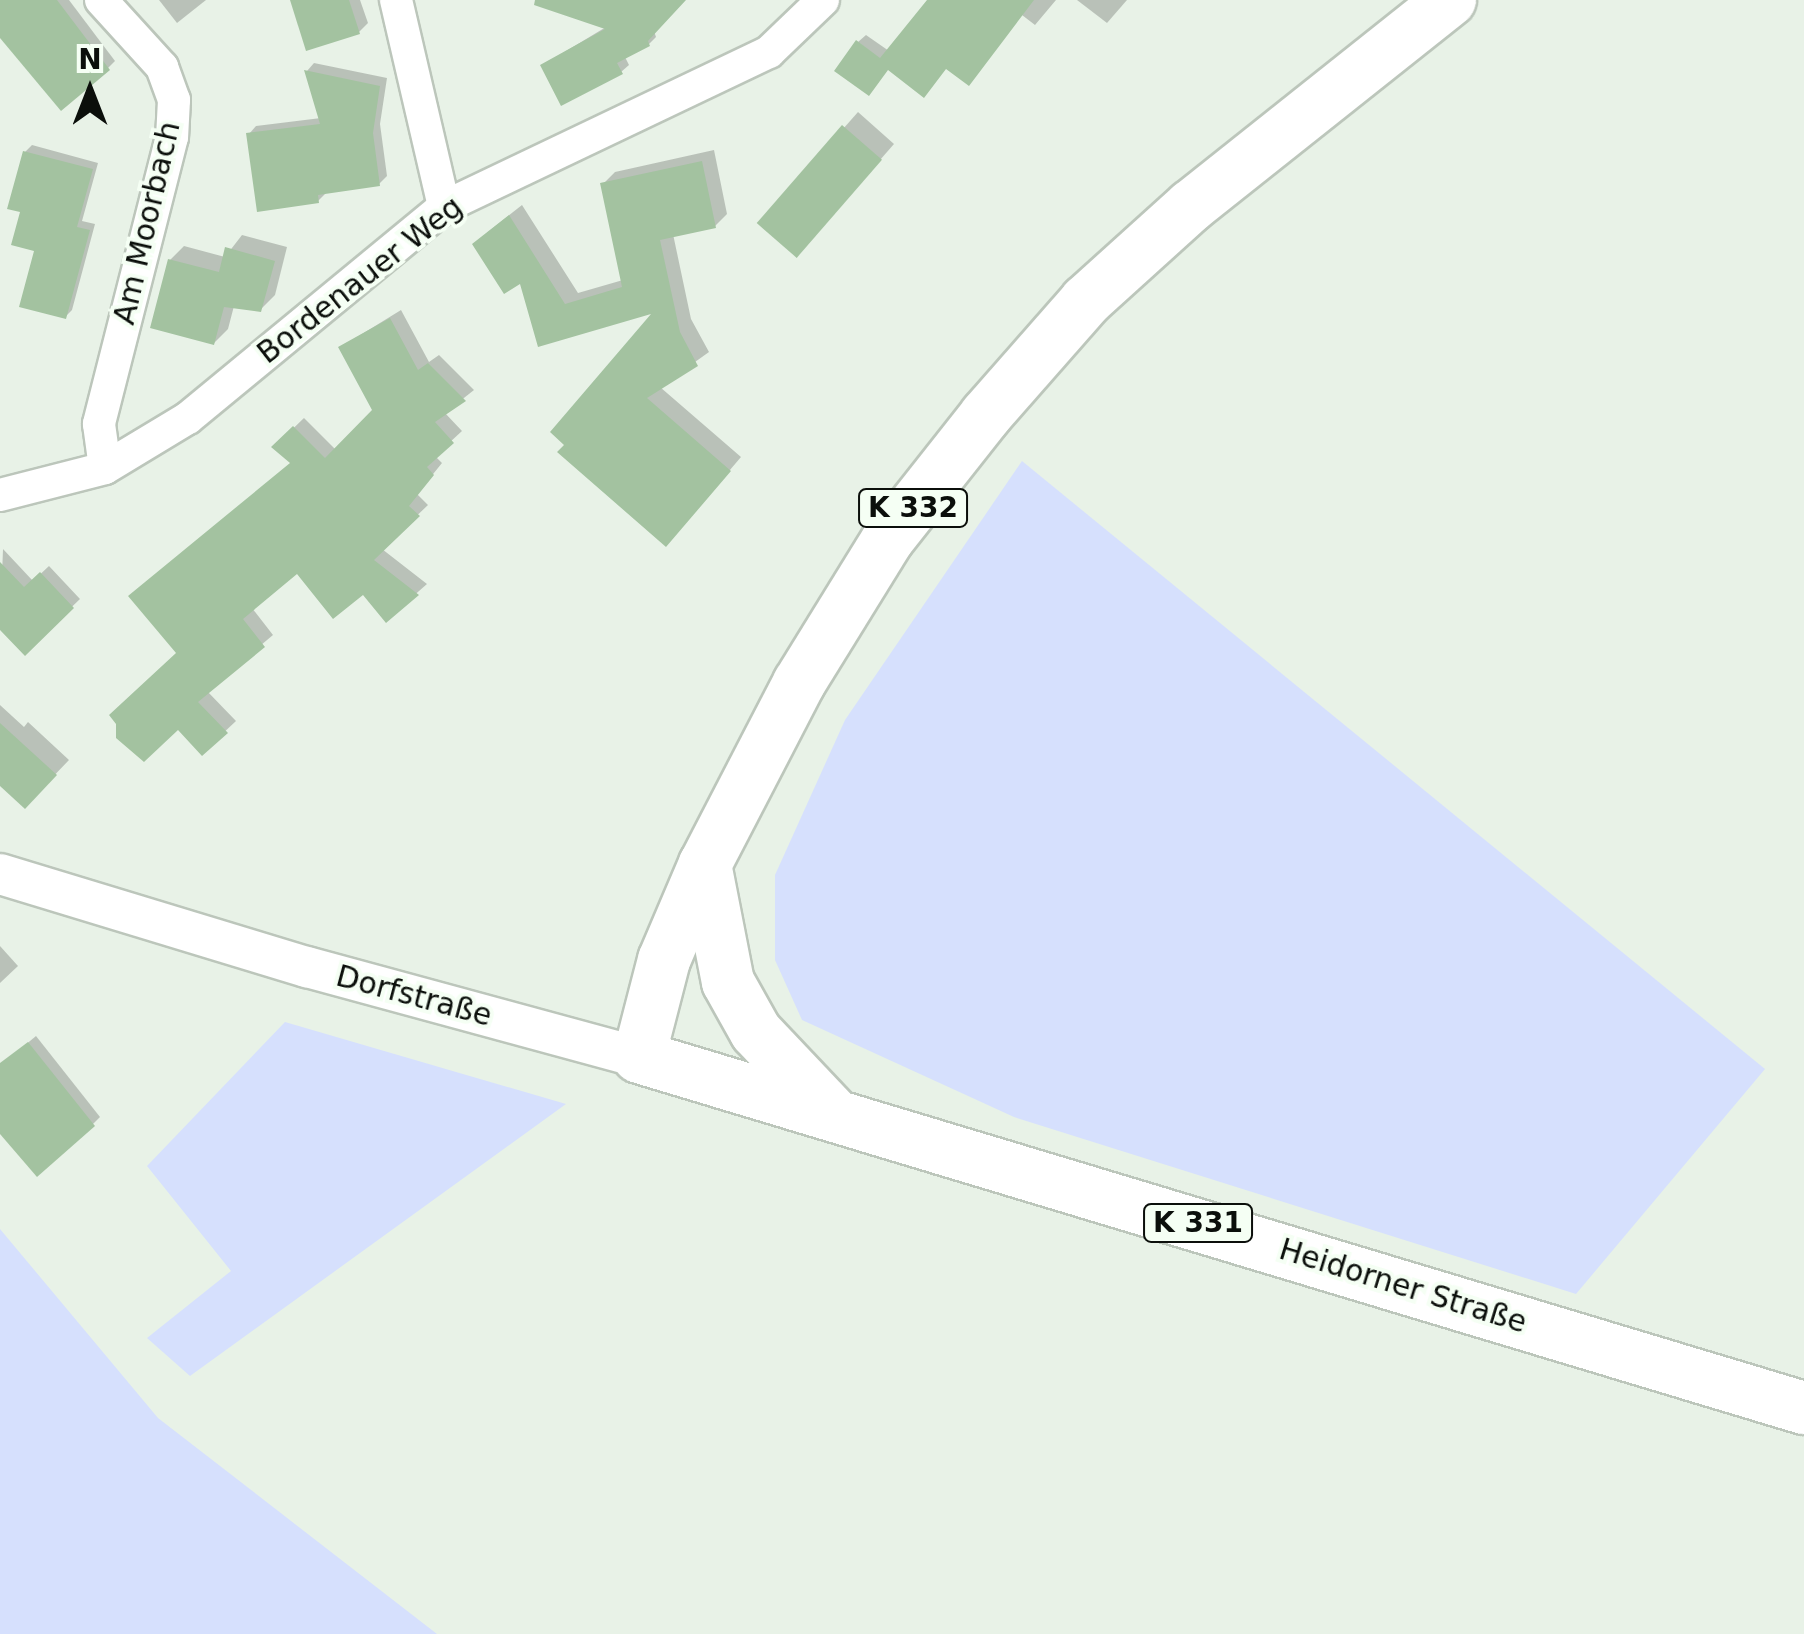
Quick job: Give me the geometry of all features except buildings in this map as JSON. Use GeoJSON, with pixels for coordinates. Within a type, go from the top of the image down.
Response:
{"type":"FeatureCollection","features":[{"type":"Feature","properties":{"kind":"main road","name":"K 332"},"geometry":{"type":"LineString","coordinates":[[639,1057],[664,960],[705,864],[799,683],[868,571],[986,415],[1086,301],[1178,218],[1450,0]]}},
{"type":"Feature","properties":{"kind":"main road"},"geometry":{"type":"LineString","coordinates":[[705,864],[728,982],[756,1032],[830,1112]]}},
{"type":"Feature","properties":{"kind":"main road","name":"Dorfstraße"},"geometry":{"type":"LineString","coordinates":[[639,1057],[830,1112]]}},
{"type":"Feature","properties":{"kind":"main road","name":"Heidorner Straße"},"geometry":{"type":"LineString","coordinates":[[830,1112],[1804,1408]]}},
{"type":"Feature","properties":{"kind":"street","name":"Am Moorbach"},"geometry":{"type":"LineString","coordinates":[[101,0],[162,66],[174,100],[172,136],[99,424],[105,468]]}},
{"type":"Feature","properties":{"kind":"street"},"geometry":{"type":"LineString","coordinates":[[396,0],[444,207]]}},
{"type":"Feature","properties":{"kind":"street","name":"Bordenauer Weg"},"geometry":{"type":"LineString","coordinates":[[0,495],[105,468],[188,418],[444,207],[769,52],[823,0]]}},
{"type":"Feature","properties":{"kind":"street","name":"Dorfstraße"},"geometry":{"type":"LineString","coordinates":[[0,874],[307,967],[639,1057]]}},
{"type":"Feature","properties":{"kind":"shaded area"},"geometry":{"type":"Polygon","coordinates":[[[1022,461],[1765,1069],[1576,1294],[1014,1117],[802,1020],[775,960],[775,875],[845,720],[1022,461]]]}},
{"type":"Feature","properties":{"kind":"shaded area"},"geometry":{"type":"Polygon","coordinates":[[[285,1022],[566,1104],[190,1376],[147,1338],[231,1271],[147,1166],[285,1022]]]}},
{"type":"Feature","properties":{"kind":"shaded area"},"geometry":{"type":"Polygon","coordinates":[[[0,1229],[158,1418],[437,1634],[0,1634],[0,1229]]]}}]}
